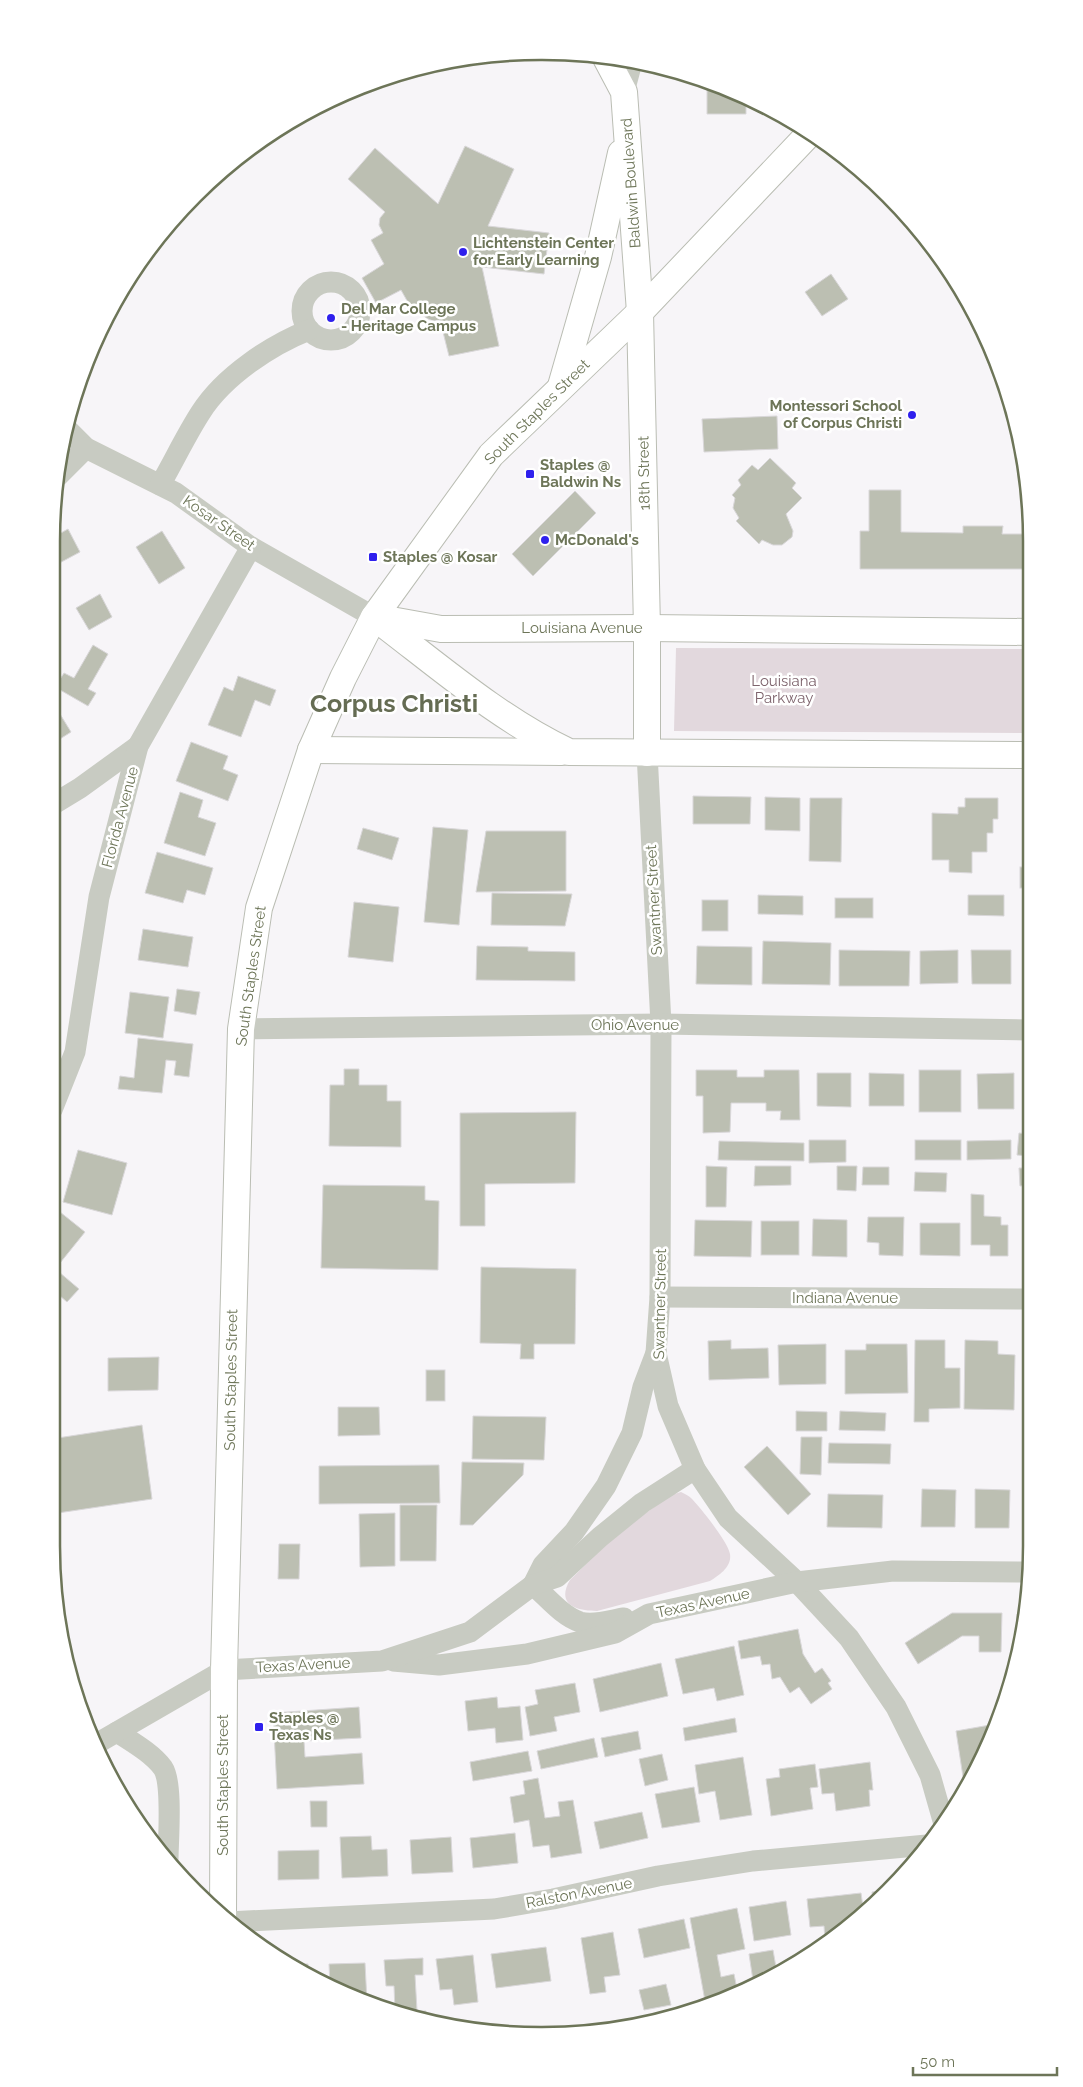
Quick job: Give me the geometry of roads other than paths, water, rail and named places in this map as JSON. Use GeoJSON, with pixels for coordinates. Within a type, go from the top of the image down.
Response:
{"type":"FeatureCollection","features":[{"type":"Feature","properties":{"kind":"main road","name":"Baldwin Boulevard"},"geometry":{"type":"LineString","coordinates":[[610,65],[624,92],[640,312]]}},
{"type":"Feature","properties":{"kind":"main road"},"geometry":{"type":"LineString","coordinates":[[561,387],[598,257],[627,128]]}},
{"type":"Feature","properties":{"kind":"main road","name":"South Staples Street"},"geometry":{"type":"LineString","coordinates":[[223,1907],[224,1670],[241,1029],[259,908],[311,750],[343,678],[374,617],[491,455],[640,312],[805,138]]}},
{"type":"Feature","properties":{"kind":"main road","name":"18th Street"},"geometry":{"type":"LineString","coordinates":[[640,312],[647,628],[647,753]]}},
{"type":"Feature","properties":{"kind":"main road"},"geometry":{"type":"LineString","coordinates":[[374,617],[479,696],[543,740],[569,752]]}},
{"type":"Feature","properties":{"kind":"main road","name":"Louisiana Avenue"},"geometry":{"type":"LineString","coordinates":[[374,617],[441,630],[647,628],[1023,632]]}},
{"type":"Feature","properties":{"kind":"main road"},"geometry":{"type":"LineString","coordinates":[[311,750],[1023,755]]}},
{"type":"Feature","properties":{"kind":"street"},"geometry":{"type":"LineString","coordinates":[[624,92],[630,68]]}},
{"type":"Feature","properties":{"kind":"street"},"geometry":{"type":"LineString","coordinates":[[160,485],[202,410],[231,378],[283,340],[309,330]]}},
{"type":"Feature","properties":{"kind":"street","name":"Kosar Street"},"geometry":{"type":"LineString","coordinates":[[72,434],[86,448],[176,493],[251,547],[374,617]]}},
{"type":"Feature","properties":{"kind":"street"},"geometry":{"type":"LineString","coordinates":[[66,468],[86,448]]}},
{"type":"Feature","properties":{"kind":"street","name":"Florida Avenue"},"geometry":{"type":"LineString","coordinates":[[60,1090],[75,1052],[99,897],[138,746],[251,547]]}},
{"type":"Feature","properties":{"kind":"street"},"geometry":{"type":"LineString","coordinates":[[60,800],[138,746]]}},
{"type":"Feature","properties":{"kind":"street","name":"Swantner Street"},"geometry":{"type":"LineString","coordinates":[[647,753],[661,1024],[660,1297],[656,1354],[668,1406],[695,1469],[728,1518],[797,1582],[849,1638],[896,1707],[930,1775],[941,1814]]}},
{"type":"Feature","properties":{"kind":"street","name":"Ohio Avenue"},"geometry":{"type":"LineString","coordinates":[[241,1029],[661,1024],[1023,1030]]}},
{"type":"Feature","properties":{"kind":"street","name":"Indiana Avenue"},"geometry":{"type":"LineString","coordinates":[[660,1297],[1023,1299]]}},
{"type":"Feature","properties":{"kind":"street","name":"Texas Avenue"},"geometry":{"type":"LineString","coordinates":[[533,1585],[543,1565],[574,1532],[606,1486],[632,1433],[643,1387],[656,1354]]}},
{"type":"Feature","properties":{"kind":"street","name":"Texas Avenue"},"geometry":{"type":"LineString","coordinates":[[382,1661],[470,1632],[533,1585],[557,1578],[600,1538],[642,1503],[695,1469]]}},
{"type":"Feature","properties":{"kind":"street","name":"Texas Avenue"},"geometry":{"type":"LineString","coordinates":[[224,1670],[382,1661],[439,1665],[526,1654],[615,1633],[649,1614],[797,1582],[893,1571],[1022,1572]]}},
{"type":"Feature","properties":{"kind":"street"},"geometry":{"type":"LineString","coordinates":[[533,1585],[571,1617],[582,1622],[600,1622],[649,1614]]}},
{"type":"Feature","properties":{"kind":"street"},"geometry":{"type":"LineString","coordinates":[[102,1741],[224,1670]]}},
{"type":"Feature","properties":{"kind":"street"},"geometry":{"type":"LineString","coordinates":[[117,1732],[153,1758],[164,1769],[169,1783],[168,1849]]}},
{"type":"Feature","properties":{"kind":"street","name":"Ralston Avenue"},"geometry":{"type":"LineString","coordinates":[[241,1921],[494,1909],[553,1899],[658,1876],[753,1861],[918,1846]]}},
{"type":"Feature","properties":{"kind":"place","name":"Lichtenstein Center for Early Learning"},"geometry":{"type":"Point","coordinates":[463,252]}},
{"type":"Feature","properties":{"kind":"place","name":"Del Mar College - Heritage Campus"},"geometry":{"type":"Point","coordinates":[331,318]}},
{"type":"Feature","properties":{"kind":"place","name":"Montessori School of Corpus Christi"},"geometry":{"type":"Point","coordinates":[912,415]}},
{"type":"Feature","properties":{"kind":"place","name":"Staples @ Baldwin Ns"},"geometry":{"type":"Point","coordinates":[530,474]}},
{"type":"Feature","properties":{"kind":"place","name":"McDonald's"},"geometry":{"type":"Point","coordinates":[545,540]}},
{"type":"Feature","properties":{"kind":"place","name":"Staples @ Kosar"},"geometry":{"type":"Point","coordinates":[373,557]}},
{"type":"Feature","properties":{"kind":"place","name":"Staples @ Texas Ns"},"geometry":{"type":"Point","coordinates":[259,1727]}},
{"type":"Feature","properties":{"kind":"district","name":"Corpus Christi"},"geometry":{"type":"Point","coordinates":[394,703]}},
{"type":"Feature","properties":{"kind":"park label","name":"Louisiana Parkway"},"geometry":{"type":"Point","coordinates":[784,690]}}]}
